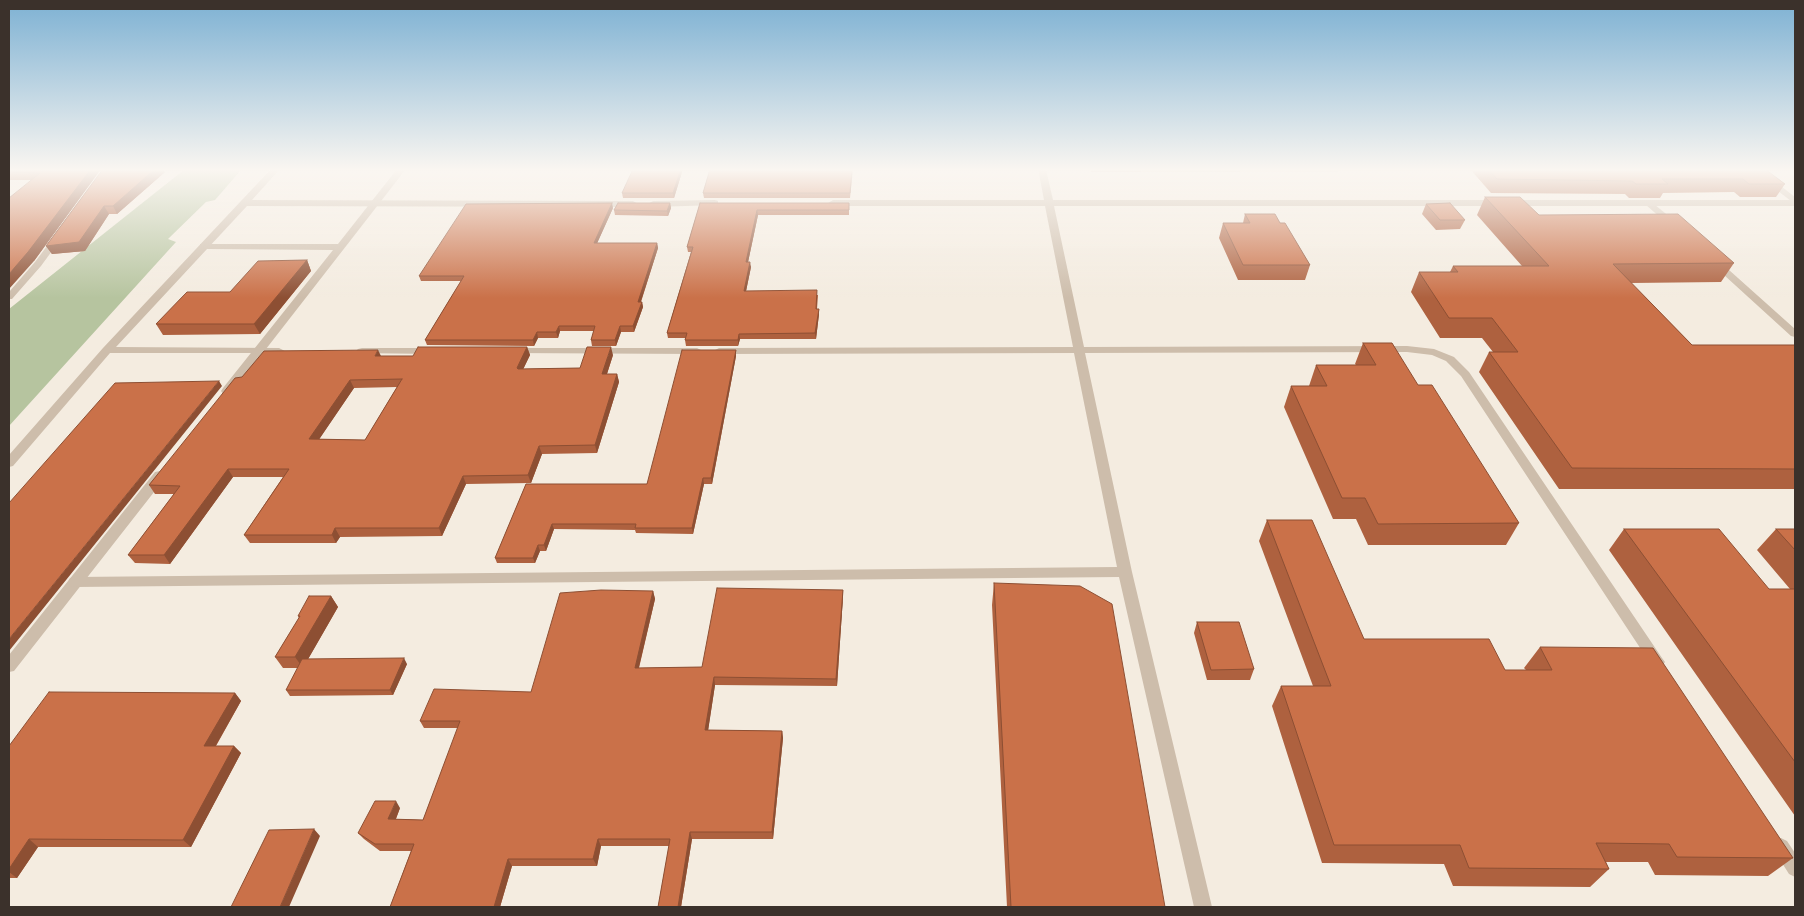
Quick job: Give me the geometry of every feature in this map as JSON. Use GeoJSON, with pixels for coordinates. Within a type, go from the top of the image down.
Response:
{"type":"FeatureCollection","features":[{"type":"Feature","properties":{"kind":"street"},"geometry":{"type":"LineString","coordinates":[[9,463],[107,350],[236,212]]}},
{"type":"Feature","properties":{"kind":"street"},"geometry":{"type":"LineString","coordinates":[[222,398],[369,212]]}},
{"type":"Feature","properties":{"kind":"street"},"geometry":{"type":"LineString","coordinates":[[1050,212],[1125,572],[1203,907]]}},
{"type":"Feature","properties":{"kind":"street"},"geometry":{"type":"LineString","coordinates":[[1659,212],[1678,229]]}},
{"type":"Feature","properties":{"kind":"street"},"geometry":{"type":"LineString","coordinates":[[203,246],[341,247]]}},
{"type":"Feature","properties":{"kind":"street"},"geometry":{"type":"LineString","coordinates":[[1707,255],[1795,334]]}},
{"type":"Feature","properties":{"kind":"street"},"geometry":{"type":"LineString","coordinates":[[496,351],[1407,349],[1434,352],[1450,359],[1465,374],[1663,670]]}},
{"type":"Feature","properties":{"kind":"street"},"geometry":{"type":"LineString","coordinates":[[107,350],[288,352]]}},
{"type":"Feature","properties":{"kind":"street"},"geometry":{"type":"LineString","coordinates":[[347,352],[446,351]]}},
{"type":"Feature","properties":{"kind":"street"},"geometry":{"type":"LineString","coordinates":[[9,666],[167,467]]}},
{"type":"Feature","properties":{"kind":"street"},"geometry":{"type":"LineString","coordinates":[[75,582],[1125,572]]}},
{"type":"Feature","properties":{"kind":"street"},"geometry":{"type":"LineString","coordinates":[[1773,835],[1795,868]]}},
{"type":"Feature","properties":{"kind":"lane"},"geometry":{"type":"LineString","coordinates":[[9,297],[62,233]]}},
{"type":"Feature","properties":{"kind":"green space"},"geometry":{"type":"Polygon","coordinates":[[[131,212],[196,212],[168,239],[176,242],[9,426],[9,309],[131,212]]]}},
{"type":"Feature","properties":{"kind":"building"},"geometry":{"type":"Polygon","coordinates":[[[9,212],[59,212],[28,252],[9,274],[9,212]]]}},
{"type":"Feature","properties":{"kind":"building"},"geometry":{"type":"Polygon","coordinates":[[[71,212],[100,212],[79,242],[46,246],[71,212]]]}},
{"type":"Feature","properties":{"kind":"building"},"geometry":{"type":"Polygon","coordinates":[[[461,212],[608,212],[594,243],[657,243],[638,302],[642,302],[633,326],[620,326],[615,340],[591,340],[595,326],[559,326],[556,332],[537,332],[533,340],[425,340],[464,276],[419,276],[461,212]]]}},
{"type":"Feature","properties":{"kind":"building"},"geometry":{"type":"Polygon","coordinates":[[[697,212],[757,212],[746,262],[750,262],[744,291],[817,290],[816,309],[819,309],[815,333],[739,334],[738,340],[685,340],[687,333],[667,333],[693,247],[687,247],[697,212]]]}},
{"type":"Feature","properties":{"kind":"building"},"geometry":{"type":"Polygon","coordinates":[[[1433,212],[1458,212],[1465,220],[1440,220],[1433,212]]]}},
{"type":"Feature","properties":{"kind":"building"},"geometry":{"type":"Polygon","coordinates":[[[1499,212],[1536,212],[1539,215],[1678,214],[1734,263],[1613,264],[1692,345],[1795,345],[1795,469],[1572,468],[1489,352],[1518,352],[1492,318],[1449,318],[1419,272],[1458,272],[1453,266],[1549,266],[1499,212]]]}},
{"type":"Feature","properties":{"kind":"building"},"geometry":{"type":"Polygon","coordinates":[[[1245,214],[1275,214],[1280,223],[1285,223],[1310,265],[1243,265],[1223,223],[1250,223],[1245,214]]]}},
{"type":"Feature","properties":{"kind":"building"},"geometry":{"type":"Polygon","coordinates":[[[307,260],[254,324],[156,324],[187,292],[230,292],[258,261],[307,260]]]}},
{"type":"Feature","properties":{"kind":"building"},"geometry":{"type":"Polygon","coordinates":[[[1363,343],[1392,343],[1418,385],[1432,385],[1519,523],[1378,524],[1365,498],[1342,498],[1291,386],[1327,386],[1316,365],[1376,365],[1363,343]]]}},
{"type":"Feature","properties":{"kind":"building"},"geometry":{"type":"Polygon","coordinates":[[[418,347],[527,347],[518,369],[580,368],[587,347],[611,347],[602,374],[617,374],[595,445],[539,446],[528,475],[463,476],[439,528],[335,528],[332,535],[244,535],[289,469],[228,469],[164,555],[128,555],[180,486],[149,485],[235,378],[242,377],[264,351],[378,350],[375,356],[413,356],[418,347]],[[402,379],[350,380],[309,439],[365,440],[402,379]]]}},
{"type":"Feature","properties":{"kind":"building"},"geometry":{"type":"Polygon","coordinates":[[[682,350],[736,350],[711,478],[703,478],[692,528],[635,528],[636,524],[552,524],[544,545],[538,545],[533,558],[495,558],[526,484],[647,484],[682,350]]]}},
{"type":"Feature","properties":{"kind":"building"},"geometry":{"type":"Polygon","coordinates":[[[219,381],[9,639],[9,503],[115,383],[219,381]]]}},
{"type":"Feature","properties":{"kind":"building"},"geometry":{"type":"Polygon","coordinates":[[[1267,520],[1312,520],[1364,639],[1489,639],[1505,670],[1552,670],[1540,647],[1653,648],[1793,858],[1677,857],[1669,844],[1596,843],[1609,869],[1469,868],[1460,845],[1334,845],[1281,686],[1331,686],[1267,520]]]}},
{"type":"Feature","properties":{"kind":"building"},"geometry":{"type":"Polygon","coordinates":[[[1624,529],[1719,529],[1769,589],[1795,589],[1795,762],[1624,529]]]}},
{"type":"Feature","properties":{"kind":"building"},"geometry":{"type":"Polygon","coordinates":[[[1776,529],[1795,529],[1795,550],[1776,529]]]}},
{"type":"Feature","properties":{"kind":"building"},"geometry":{"type":"Polygon","coordinates":[[[994,583],[1080,586],[1112,604],[1165,907],[1011,907],[994,583]]]}},
{"type":"Feature","properties":{"kind":"building"},"geometry":{"type":"Polygon","coordinates":[[[717,588],[843,590],[836,679],[714,677],[705,730],[782,731],[772,832],[690,832],[678,907],[658,907],[670,839],[598,839],[593,859],[508,859],[494,907],[390,907],[414,844],[375,844],[358,833],[375,801],[396,801],[388,819],[423,820],[460,721],[420,721],[434,689],[531,692],[560,593],[601,590],[653,591],[635,668],[702,667],[717,588]]]}},
{"type":"Feature","properties":{"kind":"building"},"geometry":{"type":"Polygon","coordinates":[[[309,596],[331,596],[295,657],[275,657],[300,616],[298,616],[309,596]]]}},
{"type":"Feature","properties":{"kind":"building"},"geometry":{"type":"Polygon","coordinates":[[[1197,622],[1239,622],[1254,669],[1211,670],[1197,622]]]}},
{"type":"Feature","properties":{"kind":"building"},"geometry":{"type":"Polygon","coordinates":[[[404,658],[390,690],[286,690],[302,659],[404,658]]]}},
{"type":"Feature","properties":{"kind":"building"},"geometry":{"type":"Polygon","coordinates":[[[49,692],[235,693],[204,746],[234,746],[183,840],[29,839],[9,869],[9,746],[49,692]]]}},
{"type":"Feature","properties":{"kind":"building"},"geometry":{"type":"Polygon","coordinates":[[[314,829],[280,907],[231,907],[269,830],[314,829]]]}}]}
